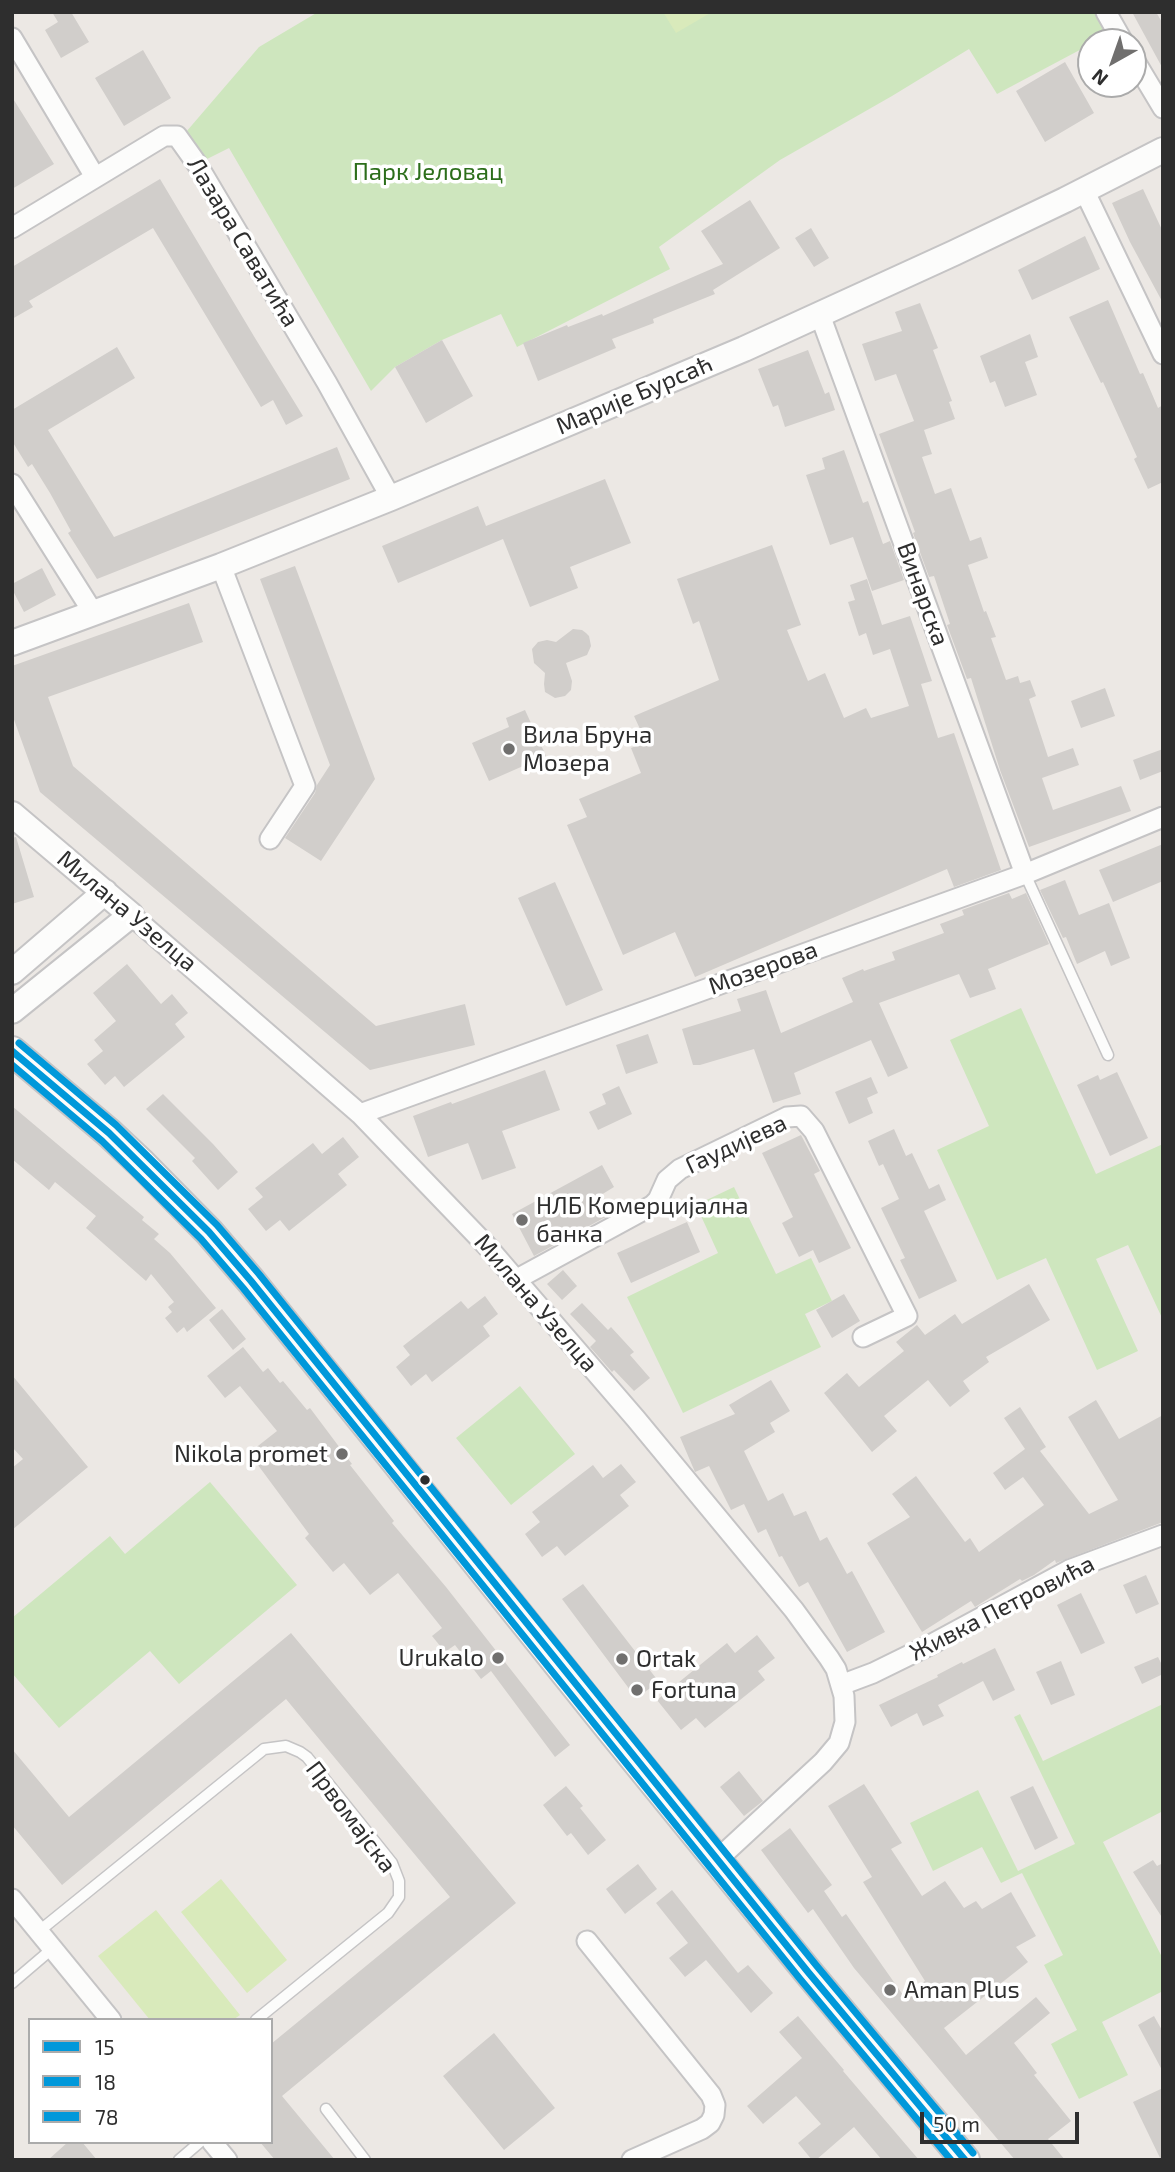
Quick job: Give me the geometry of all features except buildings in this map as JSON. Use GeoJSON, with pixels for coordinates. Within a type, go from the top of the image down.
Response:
{"type":"FeatureCollection","features":[{"type":"Feature","properties":{"kind":"main road"},"geometry":{"type":"LineString","coordinates":[[12,1051],[110,1133],[209,1233],[289,1326],[583,1695],[965,2160]]}},
{"type":"Feature","properties":{"kind":"street"},"geometry":{"type":"LineString","coordinates":[[1106,12],[1115,28]]}},
{"type":"Feature","properties":{"kind":"street"},"geometry":{"type":"LineString","coordinates":[[12,38],[95,177]]}},
{"type":"Feature","properties":{"kind":"street"},"geometry":{"type":"LineString","coordinates":[[1147,81],[1163,108]]}},
{"type":"Feature","properties":{"kind":"street","name":"Лазара Саватића"},"geometry":{"type":"LineString","coordinates":[[12,228],[164,136],[172,135],[180,139],[327,383],[391,498]]}},
{"type":"Feature","properties":{"kind":"street","name":"Марије Бурсаћ"},"geometry":{"type":"LineString","coordinates":[[12,643],[221,566],[391,498],[820,315],[1163,150]]}},
{"type":"Feature","properties":{"kind":"street"},"geometry":{"type":"LineString","coordinates":[[1084,190],[1163,354]]}},
{"type":"Feature","properties":{"kind":"street","name":"Винарска"},"geometry":{"type":"LineString","coordinates":[[820,315],[1025,874]]}},
{"type":"Feature","properties":{"kind":"street"},"geometry":{"type":"LineString","coordinates":[[12,484],[94,614]]}},
{"type":"Feature","properties":{"kind":"street"},"geometry":{"type":"LineString","coordinates":[[221,566],[305,786],[270,839]]}},
{"type":"Feature","properties":{"kind":"street","name":"Милана Узелца"},"geometry":{"type":"LineString","coordinates":[[12,814],[105,891],[360,1114],[517,1279],[794,1611],[829,1658],[841,1685],[845,1722],[839,1743],[815,1770],[718,1859]]}},
{"type":"Feature","properties":{"kind":"street","name":"Мозерова"},"geometry":{"type":"LineString","coordinates":[[360,1114],[1025,874],[1163,817]]}},
{"type":"Feature","properties":{"kind":"street"},"geometry":{"type":"LineString","coordinates":[[12,972],[105,891]]}},
{"type":"Feature","properties":{"kind":"street"},"geometry":{"type":"LineString","coordinates":[[12,1011],[131,915]]}},
{"type":"Feature","properties":{"kind":"street","name":"Гаудијева"},"geometry":{"type":"LineString","coordinates":[[517,1279],[653,1205],[667,1180],[681,1169],[787,1117],[801,1116],[814,1131],[907,1315],[863,1337]]}},
{"type":"Feature","properties":{"kind":"street","name":"Живка Петровића"},"geometry":{"type":"LineString","coordinates":[[841,1685],[873,1673],[930,1645],[1069,1570],[1163,1535]]}},
{"type":"Feature","properties":{"kind":"street"},"geometry":{"type":"LineString","coordinates":[[12,1899],[109,2018]]}},
{"type":"Feature","properties":{"kind":"street"},"geometry":{"type":"LineString","coordinates":[[587,1941],[711,2095],[715,2105],[710,2123],[702,2129],[632,2160]]}},
{"type":"Feature","properties":{"kind":"street"},"geometry":{"type":"LineString","coordinates":[[214,2144],[227,2160]]}},
{"type":"Feature","properties":{"kind":"lane"},"geometry":{"type":"LineString","coordinates":[[1025,874],[1108,1055]]}},
{"type":"Feature","properties":{"kind":"lane","name":"Првомајска"},"geometry":{"type":"LineString","coordinates":[[38,1932],[264,1749],[286,1746],[307,1757],[392,1863],[399,1881],[399,1896],[388,1913],[258,2018]]}},
{"type":"Feature","properties":{"kind":"lane"},"geometry":{"type":"LineString","coordinates":[[12,1983],[53,1948]]}},
{"type":"Feature","properties":{"kind":"lane"},"geometry":{"type":"LineString","coordinates":[[326,2109],[365,2160]]}},
{"type":"Feature","properties":{"kind":"lane"},"geometry":{"type":"LineString","coordinates":[[179,2160],[199,2144]]}},
{"type":"Feature","properties":{"kind":"green space","name":"Парк Јеловац"},"geometry":{"type":"Polygon","coordinates":[[[318,12],[1106,12],[1115,28],[1077,28],[1077,51],[997,94],[969,49],[780,160],[659,247],[670,269],[517,347],[501,314],[442,340],[395,367],[371,391],[229,148],[197,164],[180,139],[259,47],[318,12]]]}},
{"type":"Feature","properties":{"kind":"green space"},"geometry":{"type":"Polygon","coordinates":[[[663,12],[712,12],[676,33],[663,12]]]}},
{"type":"Feature","properties":{"kind":"green space"},"geometry":{"type":"Polygon","coordinates":[[[1021,1008],[1096,1174],[1163,1144],[1163,1320],[1128,1245],[1096,1259],[1138,1351],[1097,1370],[1046,1258],[997,1280],[937,1150],[989,1126],[950,1040],[1021,1008]]]}},
{"type":"Feature","properties":{"kind":"green space"},"geometry":{"type":"Polygon","coordinates":[[[734,1187],[776,1274],[811,1258],[832,1301],[805,1314],[821,1347],[683,1413],[627,1297],[718,1253],[696,1205],[734,1187]]]}},
{"type":"Feature","properties":{"kind":"green space"},"geometry":{"type":"Polygon","coordinates":[[[520,1386],[575,1454],[511,1505],[456,1438],[520,1386]]]}},
{"type":"Feature","properties":{"kind":"green space"},"geometry":{"type":"Polygon","coordinates":[[[210,1482],[297,1585],[179,1684],[150,1651],[59,1728],[12,1673],[12,1618],[110,1536],[125,1554],[210,1482]]]}},
{"type":"Feature","properties":{"kind":"green space"},"geometry":{"type":"Polygon","coordinates":[[[1163,1704],[1163,1811],[1103,1842],[1163,1959],[1163,1991],[1102,2022],[1128,2075],[1079,2099],[1051,2044],[1077,2030],[1044,1965],[1063,1955],[1022,1873],[1001,1883],[982,1847],[933,1871],[910,1823],[978,1790],[1018,1871],[1075,1844],[1014,1717],[1020,1714],[1043,1761],[1163,1704]]]}},
{"type":"Feature","properties":{"kind":"green space"},"geometry":{"type":"Polygon","coordinates":[[[221,1879],[287,1960],[247,1993],[181,1912],[221,1879]]]}},
{"type":"Feature","properties":{"kind":"green space"},"geometry":{"type":"Polygon","coordinates":[[[156,1910],[240,2015],[236,2018],[148,2018],[98,1956],[156,1910]]]}},
{"type":"Feature","properties":{"kind":"transit line","name":"78"},"geometry":{"type":"LineString","coordinates":[[19,1043],[116,1125],[217,1225],[816,1965],[973,2153]]}},
{"type":"Feature","properties":{"kind":"transit line","name":"15"},"geometry":{"type":"LineString","coordinates":[[12,1051],[109,1133],[209,1232],[808,1972],[965,2160]]}},
{"type":"Feature","properties":{"kind":"transit line","name":"18"},"geometry":{"type":"LineString","coordinates":[[12,1065],[102,1141],[201,1239],[800,1979],[951,2160]]}},
{"type":"Feature","properties":{"kind":"place","name":"Вила Бруна Мозера"},"geometry":{"type":"Point","coordinates":[509,749]}},
{"type":"Feature","properties":{"kind":"place","name":"НЛБ Комерцијална банка"},"geometry":{"type":"Point","coordinates":[522,1220]}},
{"type":"Feature","properties":{"kind":"place","name":"Nikola promet"},"geometry":{"type":"Point","coordinates":[342,1454]}},
{"type":"Feature","properties":{"kind":"place","name":"Urukalo"},"geometry":{"type":"Point","coordinates":[498,1658]}},
{"type":"Feature","properties":{"kind":"place","name":"Ortak"},"geometry":{"type":"Point","coordinates":[622,1659]}},
{"type":"Feature","properties":{"kind":"place","name":"Fortuna"},"geometry":{"type":"Point","coordinates":[637,1690]}},
{"type":"Feature","properties":{"kind":"place","name":"Aman Plus"},"geometry":{"type":"Point","coordinates":[890,1990]}}]}
